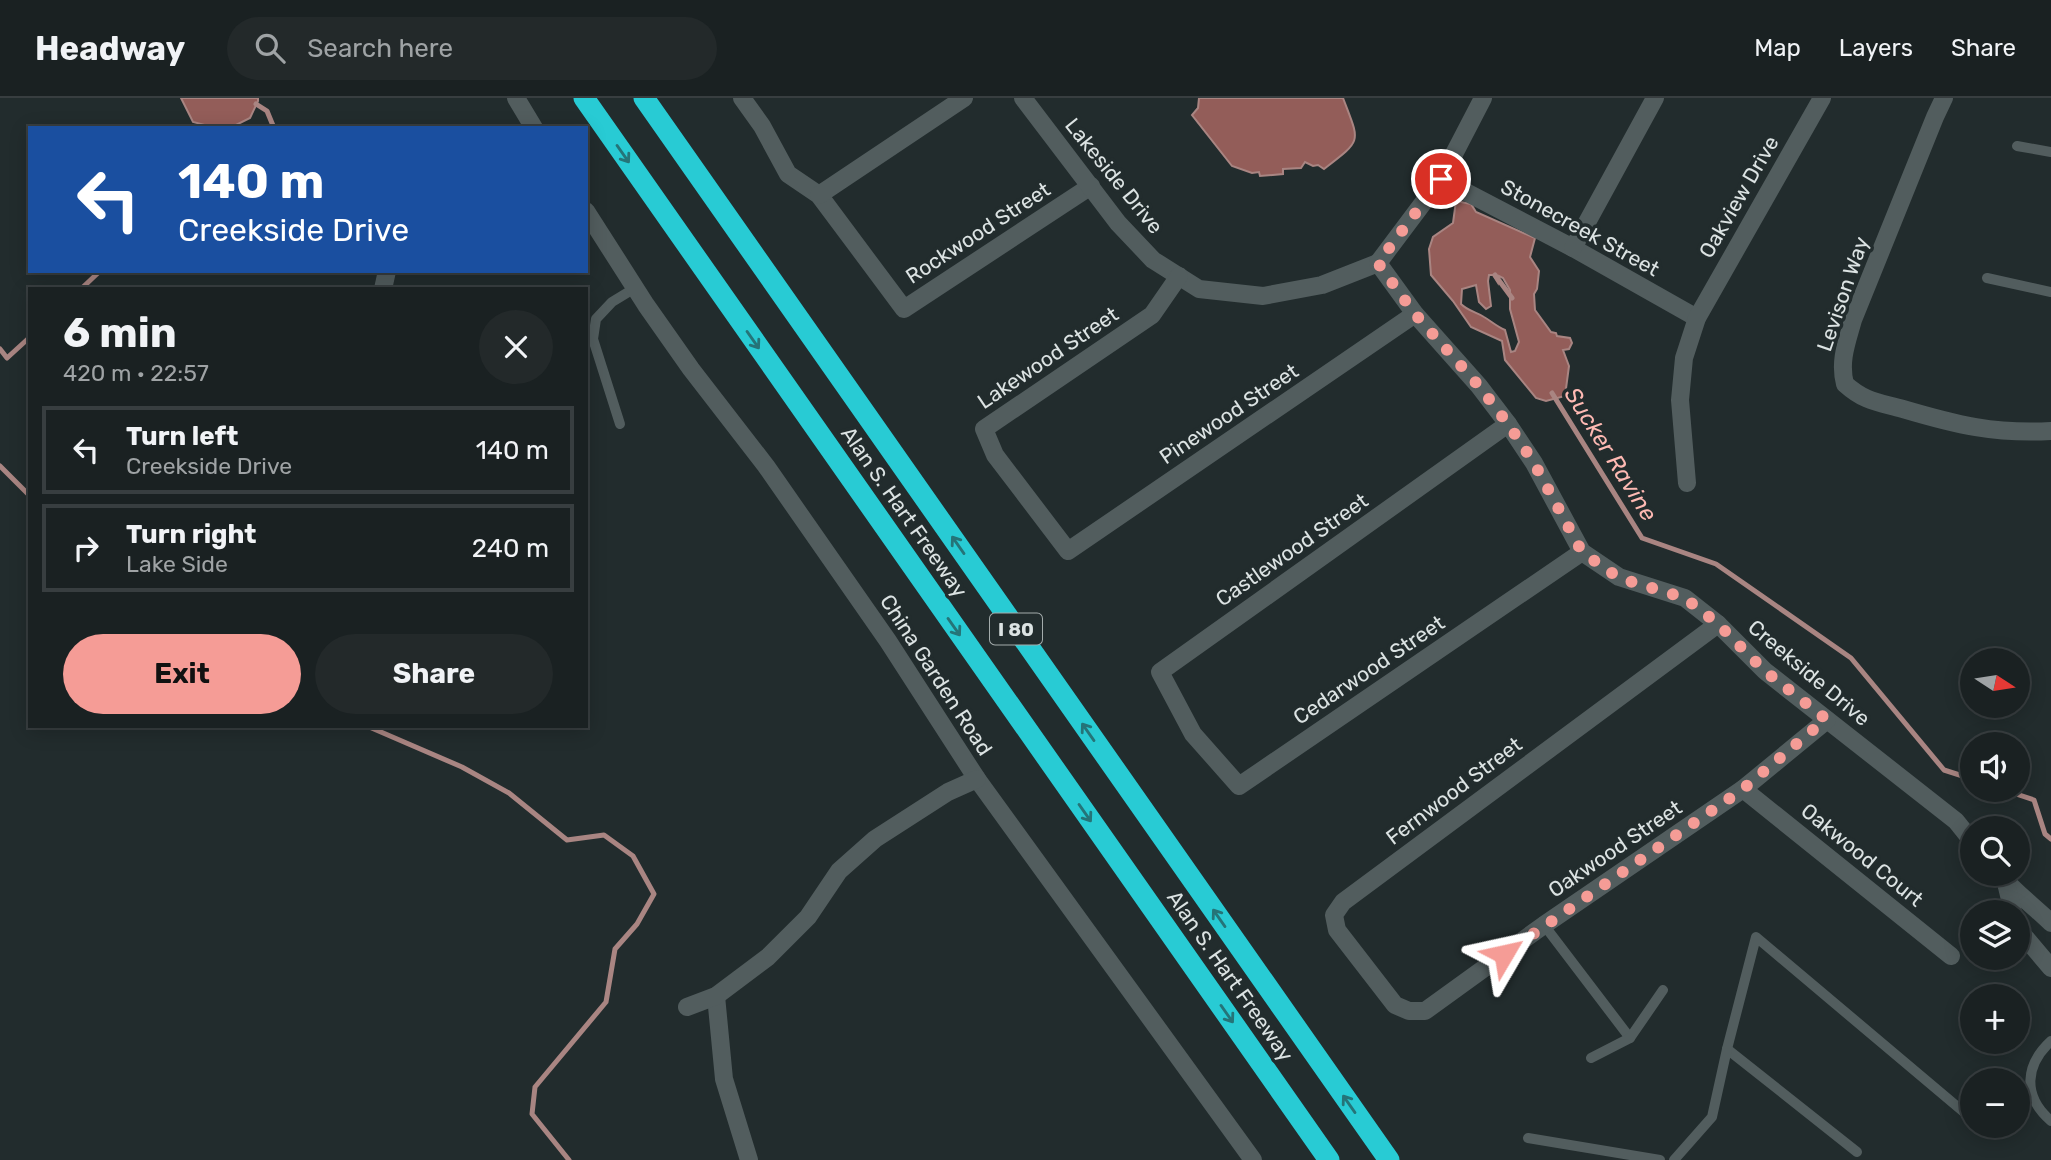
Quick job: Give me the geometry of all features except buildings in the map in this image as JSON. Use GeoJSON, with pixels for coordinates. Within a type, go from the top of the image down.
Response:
{"type":"FeatureCollection","features":[{"type":"Feature","properties":{"kind":"highway","name":"Alan S. Hart Freeway"},"geometry":{"type":"LineString","coordinates":[[584,98],[1329,1160]]}},
{"type":"Feature","properties":{"kind":"highway","name":"Alan S. Hart Freeway"},"geometry":{"type":"LineString","coordinates":[[644,98],[1388,1160]]}},
{"type":"Feature","properties":{"kind":"street"},"geometry":{"type":"LineString","coordinates":[[516,98],[533,126]]}},
{"type":"Feature","properties":{"kind":"street"},"geometry":{"type":"LineString","coordinates":[[742,98],[762,126],[788,174],[819,195],[964,98]]}},
{"type":"Feature","properties":{"kind":"street","name":"Lakeside Drive"},"geometry":{"type":"LineString","coordinates":[[1023,98],[1118,223],[1153,260],[1199,289],[1263,296],[1322,285],[1378,263]]}},
{"type":"Feature","properties":{"kind":"street"},"geometry":{"type":"LineString","coordinates":[[1378,263],[1441,179],[1483,98]]}},
{"type":"Feature","properties":{"kind":"street"},"geometry":{"type":"LineString","coordinates":[[1573,248],[1655,98]]}},
{"type":"Feature","properties":{"kind":"street","name":"Oakview Drive"},"geometry":{"type":"LineString","coordinates":[[1687,484],[1681,400],[1685,358],[1697,318],[1822,98]]}},
{"type":"Feature","properties":{"kind":"street","name":"Levison Way"},"geometry":{"type":"LineString","coordinates":[[1944,98],[1853,320],[1841,371],[1845,384],[1868,401],[1954,424],[1995,431],[2051,431]]}},
{"type":"Feature","properties":{"kind":"street","name":"Stonecreek Street"},"geometry":{"type":"LineString","coordinates":[[1441,179],[1573,248],[1697,318]]}},
{"type":"Feature","properties":{"kind":"street","name":"Rockwood Street"},"geometry":{"type":"LineString","coordinates":[[819,195],[904,309],[1091,186]]}},
{"type":"Feature","properties":{"kind":"street","name":"China Garden Road"},"geometry":{"type":"LineString","coordinates":[[588,214],[691,369],[766,466],[888,641],[977,779],[1253,1160]]}},
{"type":"Feature","properties":{"kind":"street","name":"Creekside Drive"},"geometry":{"type":"LineString","coordinates":[[1378,263],[1415,314],[1479,386],[1508,424],[1534,463],[1582,552],[1619,578],[1685,598],[1718,624],[1765,671],[1960,826]]}},
{"type":"Feature","properties":{"kind":"street","name":"Lakewood Street"},"geometry":{"type":"LineString","coordinates":[[1068,551],[995,455],[984,429],[1152,315],[1179,276]]}},
{"type":"Feature","properties":{"kind":"street","name":"Pinewood Street"},"geometry":{"type":"LineString","coordinates":[[1068,551],[1415,314]]}},
{"type":"Feature","properties":{"kind":"street","name":"Castlewood Street"},"geometry":{"type":"LineString","coordinates":[[1193,734],[1160,672],[1508,424]]}},
{"type":"Feature","properties":{"kind":"street","name":"Cedarwood Street"},"geometry":{"type":"LineString","coordinates":[[1193,734],[1239,786],[1582,552]]}},
{"type":"Feature","properties":{"kind":"street","name":"Fernwood Street"},"geometry":{"type":"LineString","coordinates":[[1424,1011],[1409,1011],[1395,1005],[1337,930],[1334,915],[1343,902],[1718,624]]}},
{"type":"Feature","properties":{"kind":"street","name":"Oakwood Street"},"geometry":{"type":"LineString","coordinates":[[1424,1011],[1743,789],[1826,719]]}},
{"type":"Feature","properties":{"kind":"street"},"geometry":{"type":"LineString","coordinates":[[687,1007],[716,996],[768,957],[808,918],[839,871],[875,839],[948,792],[977,779]]}},
{"type":"Feature","properties":{"kind":"street","name":"Oakwood Court"},"geometry":{"type":"LineString","coordinates":[[1743,789],[1951,956]]}},
{"type":"Feature","properties":{"kind":"street"},"geometry":{"type":"LineString","coordinates":[[2012,886],[2051,923]]}},
{"type":"Feature","properties":{"kind":"street"},"geometry":{"type":"LineString","coordinates":[[2030,943],[2051,968]]}},
{"type":"Feature","properties":{"kind":"street"},"geometry":{"type":"LineString","coordinates":[[716,996],[724,1079],[749,1160]]}},
{"type":"Feature","properties":{"kind":"lane"},"geometry":{"type":"LineString","coordinates":[[2017,146],[2051,152]]}},
{"type":"Feature","properties":{"kind":"lane"},"geometry":{"type":"LineString","coordinates":[[1986,278],[2051,292]]}},
{"type":"Feature","properties":{"kind":"lane"},"geometry":{"type":"LineString","coordinates":[[620,424],[593,339],[596,319],[612,302],[635,288]]}},
{"type":"Feature","properties":{"kind":"lane"},"geometry":{"type":"LineString","coordinates":[[1544,925],[1630,1038]]}},
{"type":"Feature","properties":{"kind":"lane"},"geometry":{"type":"LineString","coordinates":[[1674,1160],[1712,1117],[1756,936],[1960,1109]]}},
{"type":"Feature","properties":{"kind":"lane"},"geometry":{"type":"LineString","coordinates":[[1591,1058],[1630,1038],[1663,990]]}},
{"type":"Feature","properties":{"kind":"lane"},"geometry":{"type":"LineString","coordinates":[[2051,1041],[2036,1058],[2031,1070],[2031,1089],[2036,1104],[2051,1121]]}},
{"type":"Feature","properties":{"kind":"lane"},"geometry":{"type":"LineString","coordinates":[[1727,1049],[1857,1152]]}},
{"type":"Feature","properties":{"kind":"lane"},"geometry":{"type":"LineString","coordinates":[[1528,1138],[1660,1160]]}},
{"type":"Feature","properties":{"kind":"shaded area"},"geometry":{"type":"Polygon","coordinates":[[[181,98],[258,98],[250,118],[234,126],[208,126],[193,122],[181,98]]]}},
{"type":"Feature","properties":{"kind":"shaded area"},"geometry":{"type":"Polygon","coordinates":[[[1199,98],[1343,98],[1353,124],[1354,139],[1346,152],[1324,169],[1305,162],[1301,168],[1283,169],[1283,174],[1260,176],[1259,172],[1252,173],[1232,166],[1192,115],[1198,108],[1199,98]]]}},
{"type":"Feature","properties":{"kind":"shaded area"},"geometry":{"type":"Polygon","coordinates":[[[1456,201],[1471,204],[1476,212],[1535,238],[1530,257],[1539,271],[1534,294],[1535,310],[1551,332],[1570,338],[1572,343],[1569,349],[1563,350],[1569,366],[1565,396],[1546,401],[1536,398],[1505,360],[1502,341],[1471,327],[1431,275],[1429,249],[1433,237],[1453,223],[1456,201]],[[1489,275],[1488,281],[1491,306],[1486,309],[1479,302],[1476,285],[1462,289],[1461,304],[1505,330],[1511,352],[1515,351],[1519,342],[1510,309],[1510,290],[1503,278],[1499,276],[1498,283],[1493,275],[1489,275]]]}},
{"type":"Feature","properties":{"kind":"waterway"},"geometry":{"type":"LineString","coordinates":[[256,104],[267,111],[273,126]]}},
{"type":"Feature","properties":{"kind":"waterway","name":"Sucker Ravine"},"geometry":{"type":"LineString","coordinates":[[83,287],[98,273]]}},
{"type":"Feature","properties":{"kind":"waterway","name":"Sucker Ravine"},"geometry":{"type":"LineString","coordinates":[[1495,275],[1512,298]]}},
{"type":"Feature","properties":{"kind":"waterway","name":"Sucker Ravine"},"geometry":{"type":"LineString","coordinates":[[0,349],[7,358],[28,339]]}},
{"type":"Feature","properties":{"kind":"waterway","name":"Sucker Ravine"},"geometry":{"type":"LineString","coordinates":[[1552,393],[1642,538],[1716,564],[1851,658],[1944,770],[1960,775]]}},
{"type":"Feature","properties":{"kind":"waterway"},"geometry":{"type":"LineString","coordinates":[[0,466],[28,494]]}},
{"type":"Feature","properties":{"kind":"waterway"},"geometry":{"type":"LineString","coordinates":[[372,728],[462,767],[509,793],[567,840],[604,835],[633,856],[654,894],[637,924],[615,949],[606,1002],[535,1087],[532,1114],[569,1160]]}},
{"type":"Feature","properties":{"kind":"waterway","name":"Sucker Ravine"},"geometry":{"type":"LineString","coordinates":[[2030,799],[2034,800],[2045,834],[2051,839]]}},
{"type":"Feature","properties":{"kind":"route"},"geometry":{"type":"LineString","coordinates":[[1441,179],[1378,263],[1415,314],[1479,386],[1508,424],[1534,463],[1582,552],[1619,578],[1685,598],[1718,624],[1765,671],[1826,719],[1743,789],[1504,954]]}}]}
